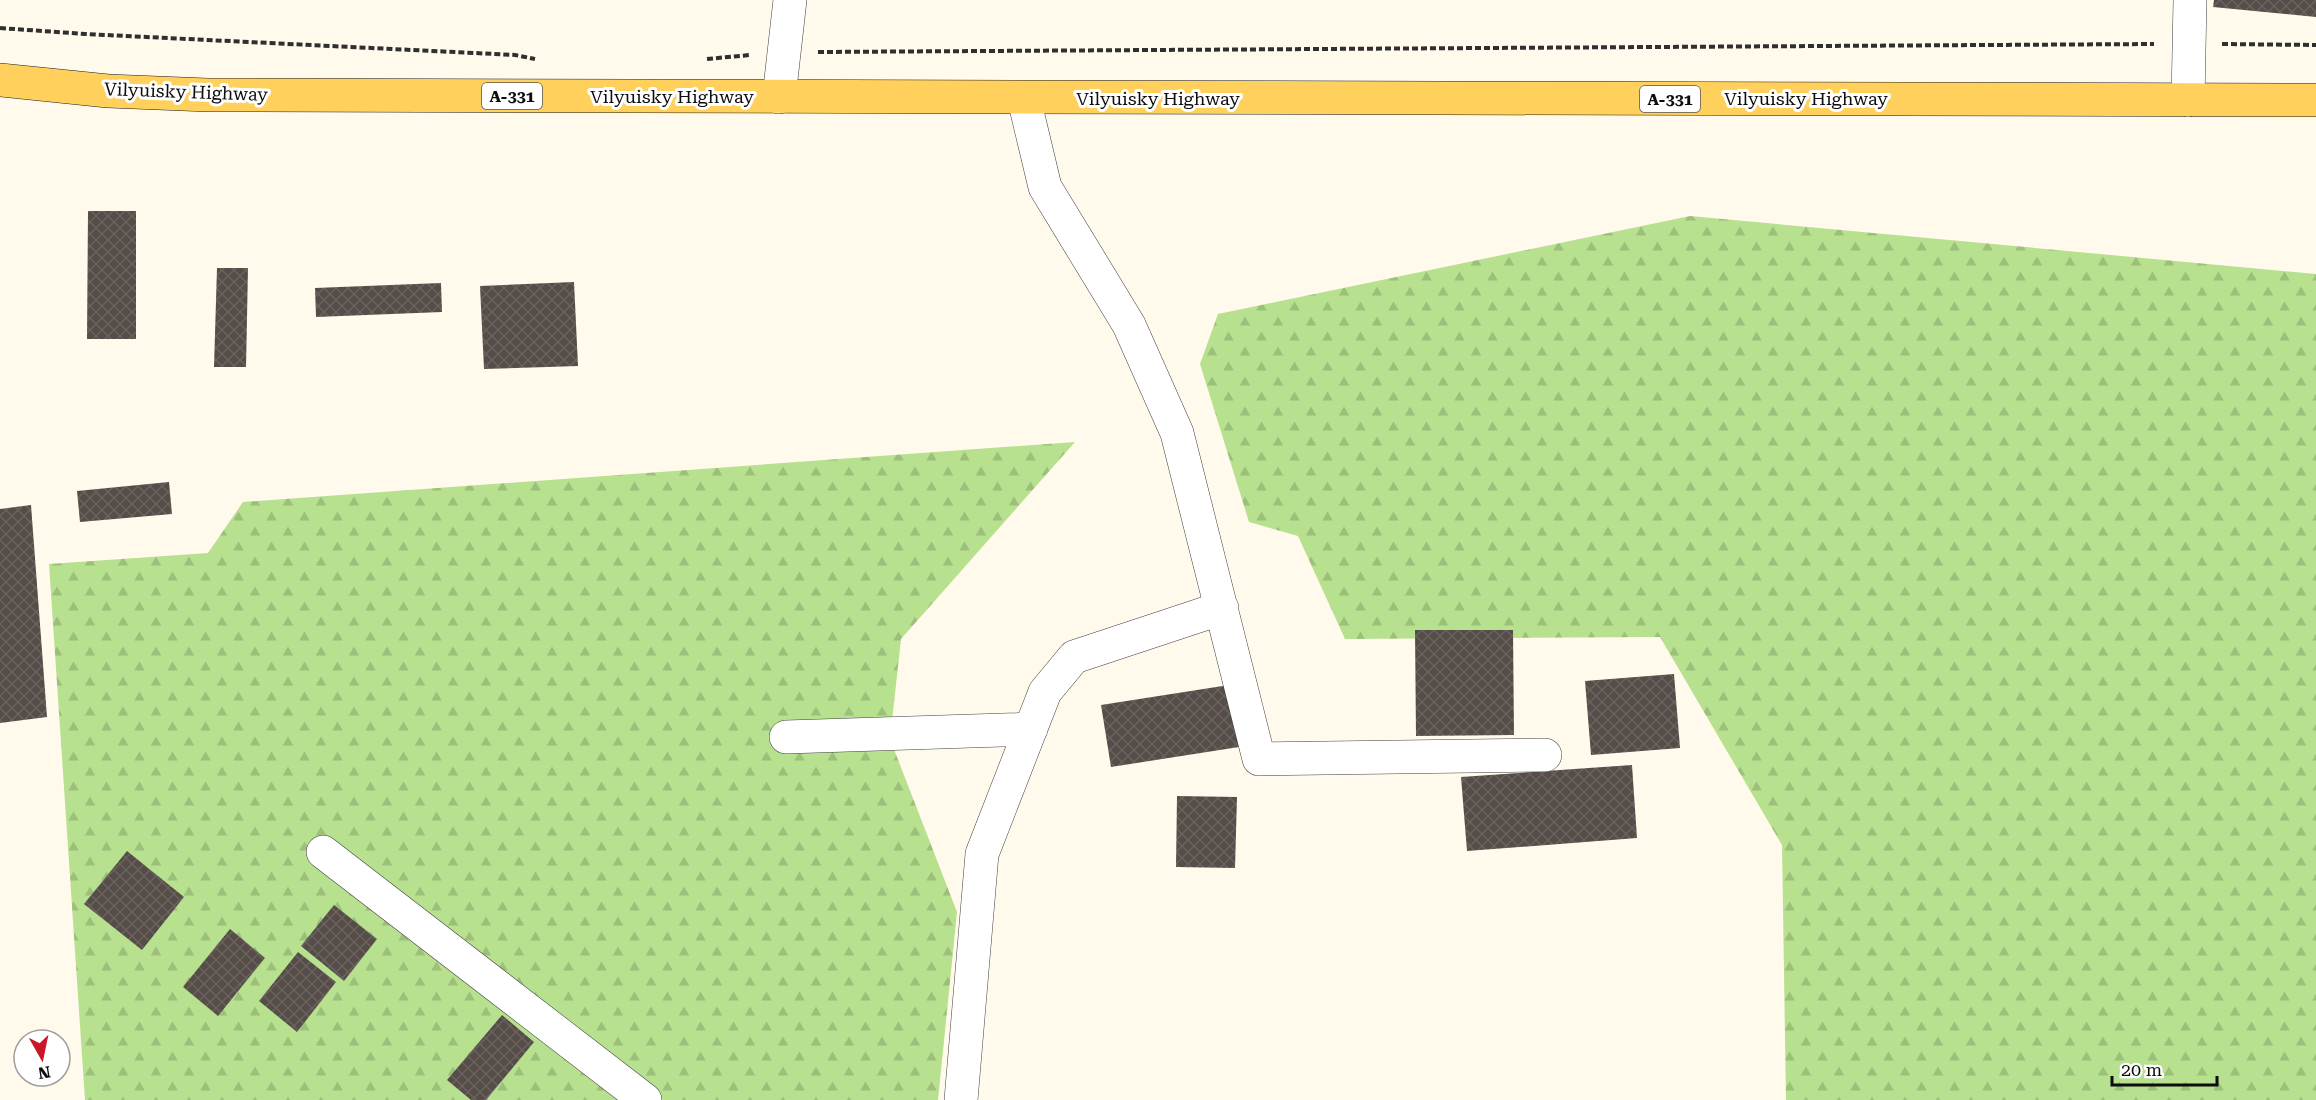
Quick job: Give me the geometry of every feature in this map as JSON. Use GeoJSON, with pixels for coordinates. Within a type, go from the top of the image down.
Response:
{"type":"FeatureCollection","features":[{"type":"Feature","properties":{"kind":"main road","name":"Vilyuisky Highway"},"geometry":{"type":"LineString","coordinates":[[0,80],[108,90],[208,95],[1024,99],[2316,100]]}},
{"type":"Feature","properties":{"kind":"street"},"geometry":{"type":"LineString","coordinates":[[779,97],[790,0]]}},
{"type":"Feature","properties":{"kind":"street"},"geometry":{"type":"LineString","coordinates":[[2188,100],[2190,0]]}},
{"type":"Feature","properties":{"kind":"street"},"geometry":{"type":"LineString","coordinates":[[1024,99],[1045,186],[1129,325],[1177,433],[1259,759],[1545,755]]}},
{"type":"Feature","properties":{"kind":"street"},"geometry":{"type":"LineString","coordinates":[[961,1100],[982,854],[1045,692],[1074,657],[1222,608]]}},
{"type":"Feature","properties":{"kind":"street"},"geometry":{"type":"LineString","coordinates":[[786,737],[1031,729]]}},
{"type":"Feature","properties":{"kind":"street"},"geometry":{"type":"LineString","coordinates":[[323,852],[645,1100]]}},
{"type":"Feature","properties":{"kind":"path"},"geometry":{"type":"LineString","coordinates":[[0,28],[515,55],[545,61]]}},
{"type":"Feature","properties":{"kind":"path"},"geometry":{"type":"LineString","coordinates":[[696,60],[784,52],[2316,45]]}},
{"type":"Feature","properties":{"kind":"green space"},"geometry":{"type":"Polygon","coordinates":[[[1690,216],[2316,274],[2316,1100],[1786,1100],[1782,845],[1660,637],[1345,639],[1298,536],[1249,522],[1200,364],[1218,314],[1690,216]]]}},
{"type":"Feature","properties":{"kind":"green space"},"geometry":{"type":"Polygon","coordinates":[[[1075,442],[901,639],[890,739],[957,912],[938,1100],[85,1100],[49,564],[208,553],[243,502],[1075,442]]]}},
{"type":"Feature","properties":{"kind":"building"},"geometry":{"type":"Polygon","coordinates":[[[2214,0],[2316,0],[2316,17],[2213,7],[2214,0]]]}},
{"type":"Feature","properties":{"kind":"building"},"geometry":{"type":"Polygon","coordinates":[[[88,211],[136,211],[136,339],[87,339],[88,211]]]}},
{"type":"Feature","properties":{"kind":"building"},"geometry":{"type":"Polygon","coordinates":[[[217,268],[248,268],[246,367],[214,367],[217,268]]]}},
{"type":"Feature","properties":{"kind":"building"},"geometry":{"type":"Polygon","coordinates":[[[574,282],[578,366],[484,369],[480,286],[574,282]]]}},
{"type":"Feature","properties":{"kind":"building"},"geometry":{"type":"Polygon","coordinates":[[[441,283],[442,312],[316,317],[315,288],[441,283]]]}},
{"type":"Feature","properties":{"kind":"building"},"geometry":{"type":"Polygon","coordinates":[[[169,482],[172,514],[80,522],[77,491],[169,482]]]}},
{"type":"Feature","properties":{"kind":"building"},"geometry":{"type":"Polygon","coordinates":[[[31,505],[47,717],[0,723],[0,509],[31,505]]]}},
{"type":"Feature","properties":{"kind":"building"},"geometry":{"type":"Polygon","coordinates":[[[1415,630],[1513,630],[1514,735],[1416,736],[1415,630]]]}},
{"type":"Feature","properties":{"kind":"building"},"geometry":{"type":"Polygon","coordinates":[[[1674,674],[1680,748],[1591,755],[1585,681],[1674,674]]]}},
{"type":"Feature","properties":{"kind":"building"},"geometry":{"type":"Polygon","coordinates":[[[1229,685],[1239,747],[1111,767],[1101,705],[1229,685]]]}},
{"type":"Feature","properties":{"kind":"building"},"geometry":{"type":"Polygon","coordinates":[[[1632,765],[1637,838],[1467,851],[1461,777],[1632,765]]]}},
{"type":"Feature","properties":{"kind":"building"},"geometry":{"type":"Polygon","coordinates":[[[1177,796],[1237,797],[1235,868],[1176,867],[1177,796]]]}},
{"type":"Feature","properties":{"kind":"building"},"geometry":{"type":"Polygon","coordinates":[[[127,851],[184,897],[142,950],[84,904],[127,851]]]}},
{"type":"Feature","properties":{"kind":"building"},"geometry":{"type":"Polygon","coordinates":[[[334,905],[377,939],[344,981],[301,946],[334,905]]]}},
{"type":"Feature","properties":{"kind":"building"},"geometry":{"type":"Polygon","coordinates":[[[230,929],[265,958],[218,1016],[183,987],[230,929]]]}},
{"type":"Feature","properties":{"kind":"building"},"geometry":{"type":"Polygon","coordinates":[[[298,952],[336,982],[297,1032],[259,1001],[298,952]]]}},
{"type":"Feature","properties":{"kind":"building"},"geometry":{"type":"Polygon","coordinates":[[[502,1015],[534,1042],[486,1100],[471,1100],[447,1080],[502,1015]]]}}]}
